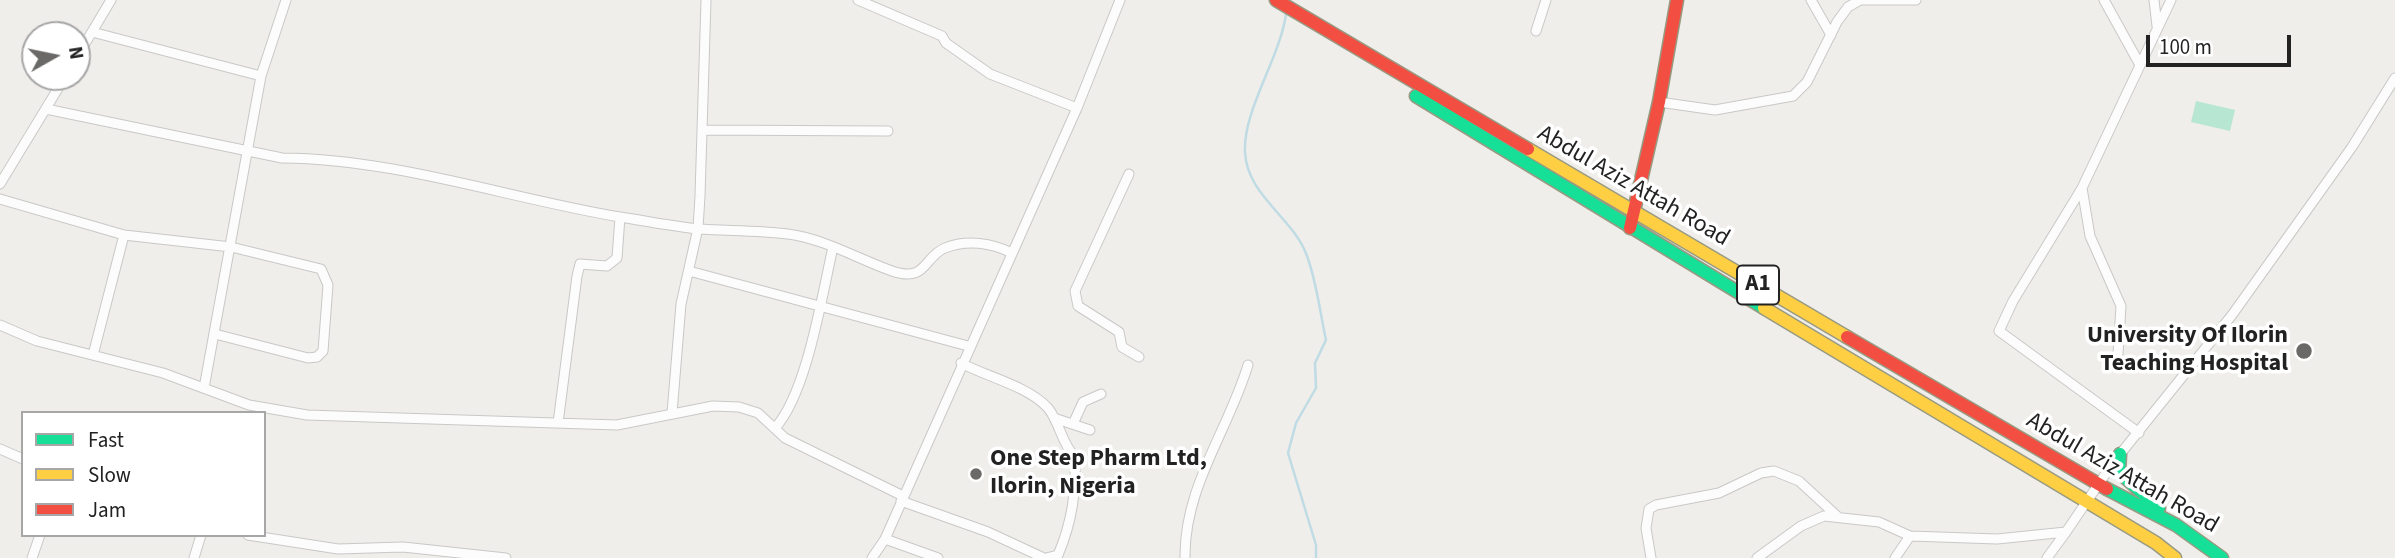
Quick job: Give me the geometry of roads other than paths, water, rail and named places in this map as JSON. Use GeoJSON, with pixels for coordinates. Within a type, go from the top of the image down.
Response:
{"type":"FeatureCollection","features":[{"type":"Feature","properties":{"kind":"main road","name":"Abdul Aziz Attah Road"},"geometry":{"type":"LineString","coordinates":[[1263,0],[1285,9],[2097,484],[2176,524],[2222,558]]}},
{"type":"Feature","properties":{"kind":"main road"},"geometry":{"type":"LineString","coordinates":[[1630,228],[1659,102],[1677,0]]}},
{"type":"Feature","properties":{"kind":"main road","name":"Abdul Aziz Attah Road"},"geometry":{"type":"LineString","coordinates":[[1285,9],[1630,228],[2156,543],[2175,558]]}},
{"type":"Feature","properties":{"kind":"main road"},"geometry":{"type":"LineString","coordinates":[[2120,454],[2119,472],[2176,524]]}},
{"type":"Feature","properties":{"kind":"street"},"geometry":{"type":"LineString","coordinates":[[111,0],[92,32],[261,76]]}},
{"type":"Feature","properties":{"kind":"street"},"geometry":{"type":"LineString","coordinates":[[204,388],[261,76],[286,0]]}},
{"type":"Feature","properties":{"kind":"street"},"geometry":{"type":"LineString","coordinates":[[672,413],[681,304],[698,229],[706,0]]}},
{"type":"Feature","properties":{"kind":"street"},"geometry":{"type":"LineString","coordinates":[[858,0],[876,3],[942,36],[946,43],[990,74],[1077,108]]}},
{"type":"Feature","properties":{"kind":"street"},"geometry":{"type":"LineString","coordinates":[[872,558],[885,538],[968,346],[1077,108],[1120,0]]}},
{"type":"Feature","properties":{"kind":"street"},"geometry":{"type":"LineString","coordinates":[[1536,31],[1546,0]]}},
{"type":"Feature","properties":{"kind":"street"},"geometry":{"type":"LineString","coordinates":[[1811,0],[1831,35]]}},
{"type":"Feature","properties":{"kind":"street"},"geometry":{"type":"LineString","coordinates":[[1659,102],[1715,110],[1793,96],[1807,82],[1848,7],[1860,0],[1916,0]]}},
{"type":"Feature","properties":{"kind":"street"},"geometry":{"type":"LineString","coordinates":[[2104,0],[2140,65]]}},
{"type":"Feature","properties":{"kind":"street"},"geometry":{"type":"LineString","coordinates":[[2154,0],[2157,28]]}},
{"type":"Feature","properties":{"kind":"street"},"geometry":{"type":"LineString","coordinates":[[2138,433],[1999,331],[2013,301],[2082,188],[2171,0]]}},
{"type":"Feature","properties":{"kind":"street"},"geometry":{"type":"LineString","coordinates":[[2047,558],[2097,484],[2232,315],[2352,147],[2395,78]]}},
{"type":"Feature","properties":{"kind":"street"},"geometry":{"type":"LineString","coordinates":[[0,184],[57,91]]}},
{"type":"Feature","properties":{"kind":"street"},"geometry":{"type":"LineString","coordinates":[[46,109],[282,158],[320,158],[381,166],[620,217],[698,229],[788,234],[834,247],[894,272],[909,274],[922,271],[936,253],[953,246],[979,243],[995,245],[1012,253]]}},
{"type":"Feature","properties":{"kind":"street"},"geometry":{"type":"LineString","coordinates":[[702,130],[888,131]]}},
{"type":"Feature","properties":{"kind":"street"},"geometry":{"type":"LineString","coordinates":[[1129,174],[1075,291],[1075,299],[1078,306],[1119,332],[1122,347],[1139,357]]}},
{"type":"Feature","properties":{"kind":"street"},"geometry":{"type":"LineString","coordinates":[[2082,188],[2091,236],[2121,306],[2118,354]]}},
{"type":"Feature","properties":{"kind":"street"},"geometry":{"type":"LineString","coordinates":[[0,199],[124,235],[231,247],[321,269],[328,285],[323,351],[317,357],[308,358],[215,334]]}},
{"type":"Feature","properties":{"kind":"street"},"geometry":{"type":"LineString","coordinates":[[558,423],[580,264],[607,266],[617,258],[620,217]]}},
{"type":"Feature","properties":{"kind":"street"},"geometry":{"type":"LineString","coordinates":[[93,355],[124,235]]}},
{"type":"Feature","properties":{"kind":"street"},"geometry":{"type":"LineString","coordinates":[[775,428],[784,419],[797,389],[834,247]]}},
{"type":"Feature","properties":{"kind":"street"},"geometry":{"type":"LineString","coordinates":[[689,271],[968,346]]}},
{"type":"Feature","properties":{"kind":"street"},"geometry":{"type":"LineString","coordinates":[[0,325],[37,341],[163,373],[249,405],[307,415],[617,425],[713,406],[740,407],[758,413],[785,438],[902,498],[1045,558],[1058,555],[1064,541],[1074,496],[1074,456],[1054,418],[1034,396],[961,362]]}},
{"type":"Feature","properties":{"kind":"street"},"geometry":{"type":"LineString","coordinates":[[1185,558],[1198,480],[1236,403],[1248,365]]}},
{"type":"Feature","properties":{"kind":"street"},"geometry":{"type":"LineString","coordinates":[[1073,424],[1083,402],[1101,394]]}},
{"type":"Feature","properties":{"kind":"street"},"geometry":{"type":"LineString","coordinates":[[1054,418],[1090,430]]}},
{"type":"Feature","properties":{"kind":"street"},"geometry":{"type":"LineString","coordinates":[[0,449],[21,458]]}},
{"type":"Feature","properties":{"kind":"street"},"geometry":{"type":"LineString","coordinates":[[1651,558],[1646,528],[1649,509],[1656,505],[1729,490],[1761,472],[1787,474],[1799,481],[1837,516]]}},
{"type":"Feature","properties":{"kind":"street"},"geometry":{"type":"LineString","coordinates":[[1757,558],[1801,526],[1824,516],[1879,522],[1910,536],[1997,539],[2066,532]]}},
{"type":"Feature","properties":{"kind":"street"},"geometry":{"type":"LineString","coordinates":[[1895,558],[1910,536]]}},
{"type":"Feature","properties":{"kind":"street"},"geometry":{"type":"LineString","coordinates":[[32,558],[39,537]]}},
{"type":"Feature","properties":{"kind":"street"},"geometry":{"type":"LineString","coordinates":[[194,558],[200,537]]}},
{"type":"Feature","properties":{"kind":"street"},"geometry":{"type":"LineString","coordinates":[[257,537],[338,554],[403,547],[506,558]]}},
{"type":"Feature","properties":{"kind":"street"},"geometry":{"type":"LineString","coordinates":[[885,538],[938,558]]}},
{"type":"Feature","properties":{"kind":"waterway"},"geometry":{"type":"LineString","coordinates":[[1286,14],[1277,48],[1250,119],[1245,152],[1254,181],[1292,229],[1307,256],[1326,340],[1315,363],[1316,388],[1296,423],[1288,453],[1316,545],[1316,558]]}},
{"type":"Feature","properties":{"kind":"place","name":"University Of Ilorin Teaching Hospital"},"geometry":{"type":"Point","coordinates":[2304,351]}},
{"type":"Feature","properties":{"kind":"place","name":"One Step Pharm Ltd, Ilorin, Nigeria"},"geometry":{"type":"Point","coordinates":[976,474]}}]}
